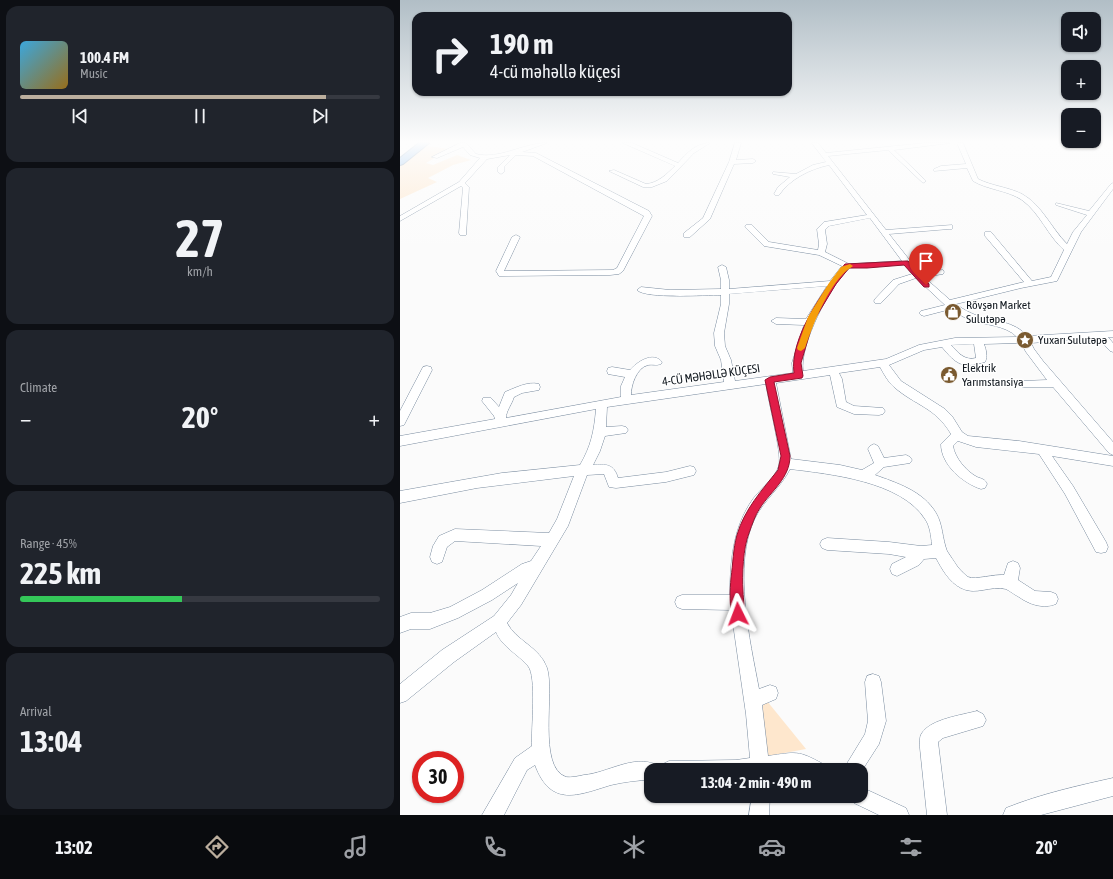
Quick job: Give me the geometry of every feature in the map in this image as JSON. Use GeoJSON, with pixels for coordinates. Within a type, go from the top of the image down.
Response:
{"type":"FeatureCollection","features":[{"type":"Feature","properties":{"kind":"street"},"geometry":{"type":"LineString","coordinates":[[516,237],[500,271],[502,274],[610,273],[616,272],[620,269],[648,216],[646,213],[585,181]]}},
{"type":"Feature","properties":{"kind":"street"},"geometry":{"type":"LineString","coordinates":[[635,181],[645,186],[650,186],[659,181]]}},
{"type":"Feature","properties":{"kind":"street"},"geometry":{"type":"LineString","coordinates":[[687,235],[706,219],[723,181]]}},
{"type":"Feature","properties":{"kind":"street"},"geometry":{"type":"LineString","coordinates":[[777,194],[781,188],[791,181]]}},
{"type":"Feature","properties":{"kind":"street"},"geometry":{"type":"LineString","coordinates":[[843,181],[906,263],[917,275],[950,304],[974,318],[1014,329],[1025,340],[1029,350],[1055,383],[1111,443]]}},
{"type":"Feature","properties":{"kind":"street"},"geometry":{"type":"LineString","coordinates":[[977,181],[1010,192],[1027,201],[1046,220],[1061,243],[1068,249]]}},
{"type":"Feature","properties":{"kind":"street"},"geometry":{"type":"LineString","coordinates":[[400,219],[462,183],[466,187],[463,233]]}},
{"type":"Feature","properties":{"kind":"street"},"geometry":{"type":"LineString","coordinates":[[924,313],[950,304],[1054,279],[1077,232],[1113,185]]}},
{"type":"Feature","properties":{"kind":"street"},"geometry":{"type":"LineString","coordinates":[[1058,204],[1092,214]]}},
{"type":"Feature","properties":{"kind":"street"},"geometry":{"type":"LineString","coordinates":[[820,253],[823,244],[821,229],[827,224],[870,216]]}},
{"type":"Feature","properties":{"kind":"street"},"geometry":{"type":"LineString","coordinates":[[748,227],[767,244],[820,253],[848,266],[906,263]]}},
{"type":"Feature","properties":{"kind":"street"},"geometry":{"type":"LineString","coordinates":[[883,232],[949,227]]}},
{"type":"Feature","properties":{"kind":"street"},"geometry":{"type":"LineString","coordinates":[[988,234],[1030,284]]}},
{"type":"Feature","properties":{"kind":"street"},"geometry":{"type":"LineString","coordinates":[[799,376],[797,363],[809,322],[833,283],[848,266]]}},
{"type":"Feature","properties":{"kind":"street"},"geometry":{"type":"LineString","coordinates":[[722,267],[725,304],[719,333],[720,350],[726,360],[730,385]]}},
{"type":"Feature","properties":{"kind":"street"},"geometry":{"type":"LineString","coordinates":[[878,301],[896,282],[917,275],[940,272]]}},
{"type":"Feature","properties":{"kind":"street"},"geometry":{"type":"LineString","coordinates":[[640,290],[670,293],[725,292],[833,283]]}},
{"type":"Feature","properties":{"kind":"street"},"geometry":{"type":"LineString","coordinates":[[776,321],[809,322]]}},
{"type":"Feature","properties":{"kind":"street","name":"4-CÜ MƏHƏLLƏ KÜÇESI"},"geometry":{"type":"LineString","coordinates":[[400,441],[500,418],[882,363],[922,347],[944,343],[978,340],[1025,340],[1113,334]]}},
{"type":"Feature","properties":{"kind":"street"},"geometry":{"type":"LineString","coordinates":[[1100,335],[1113,349]]}},
{"type":"Feature","properties":{"kind":"street"},"geometry":{"type":"LineString","coordinates":[[944,343],[957,358],[970,364],[981,360],[982,355],[978,340]]}},
{"type":"Feature","properties":{"kind":"street"},"geometry":{"type":"LineString","coordinates":[[626,400],[626,386],[632,374],[645,362],[657,362]]}},
{"type":"Feature","properties":{"kind":"street"},"geometry":{"type":"LineString","coordinates":[[882,363],[897,384],[941,412],[948,419],[958,435],[965,440],[1019,446],[1113,461]]}},
{"type":"Feature","properties":{"kind":"street"},"geometry":{"type":"LineString","coordinates":[[400,422],[427,370]]}},
{"type":"Feature","properties":{"kind":"street"},"geometry":{"type":"LineString","coordinates":[[612,371],[632,374]]}},
{"type":"Feature","properties":{"kind":"street"},"geometry":{"type":"LineString","coordinates":[[833,371],[838,385],[839,400],[845,408],[858,411],[879,411]]}},
{"type":"Feature","properties":{"kind":"street"},"geometry":{"type":"LineString","coordinates":[[760,763],[752,701],[738,625],[737,589],[740,548],[743,534],[756,506],[782,472],[785,463],[786,456],[770,380]]}},
{"type":"Feature","properties":{"kind":"street"},"geometry":{"type":"LineString","coordinates":[[1026,384],[1055,383]]}},
{"type":"Feature","properties":{"kind":"street"},"geometry":{"type":"LineString","coordinates":[[500,418],[509,395],[520,390],[535,387]]}},
{"type":"Feature","properties":{"kind":"street"},"geometry":{"type":"LineString","coordinates":[[487,401],[500,418]]}},
{"type":"Feature","properties":{"kind":"street"},"geometry":{"type":"LineString","coordinates":[[400,695],[442,661],[499,621],[516,600],[563,522],[576,487],[594,451],[600,432],[602,404]]}},
{"type":"Feature","properties":{"kind":"street"},"geometry":{"type":"LineString","coordinates":[[600,432],[622,430]]}},
{"type":"Feature","properties":{"kind":"street"},"geometry":{"type":"LineString","coordinates":[[958,435],[947,444],[948,453],[963,473],[981,484]]}},
{"type":"Feature","properties":{"kind":"street"},"geometry":{"type":"LineString","coordinates":[[874,449],[880,463]]}},
{"type":"Feature","properties":{"kind":"street"},"geometry":{"type":"LineString","coordinates":[[1043,450],[1069,490],[1101,547]]}},
{"type":"Feature","properties":{"kind":"street"},"geometry":{"type":"LineString","coordinates":[[863,476],[879,466],[880,463],[906,460]]}},
{"type":"Feature","properties":{"kind":"street"},"geometry":{"type":"LineString","coordinates":[[785,463],[840,470],[863,476],[903,491],[923,506],[931,516],[936,528],[940,550],[947,564],[957,577],[965,583],[974,585],[996,581],[1010,583],[1028,596],[1034,598],[1051,598]]}},
{"type":"Feature","properties":{"kind":"street"},"geometry":{"type":"LineString","coordinates":[[400,497],[514,476],[606,469],[610,472],[613,483],[616,483],[666,477],[690,471]]}},
{"type":"Feature","properties":{"kind":"street"},"geometry":{"type":"LineString","coordinates":[[436,558],[441,543],[455,535],[553,540]]}},
{"type":"Feature","properties":{"kind":"street"},"geometry":{"type":"LineString","coordinates":[[827,544],[889,548],[921,553],[940,550]]}},
{"type":"Feature","properties":{"kind":"street"},"geometry":{"type":"LineString","coordinates":[[897,569],[914,560],[921,553]]}},
{"type":"Feature","properties":{"kind":"street"},"geometry":{"type":"LineString","coordinates":[[400,625],[411,621],[430,621],[454,613],[487,595],[527,569],[536,567]]}},
{"type":"Feature","properties":{"kind":"street"},"geometry":{"type":"LineString","coordinates":[[1010,583],[1013,568]]}},
{"type":"Feature","properties":{"kind":"street"},"geometry":{"type":"LineString","coordinates":[[682,602],[737,602]]}},
{"type":"Feature","properties":{"kind":"street"},"geometry":{"type":"LineString","coordinates":[[499,621],[506,636],[534,659],[539,668],[541,683],[540,751],[547,771],[554,780],[563,786],[582,785],[635,771],[644,771]]}},
{"type":"Feature","properties":{"kind":"street"},"geometry":{"type":"LineString","coordinates":[[857,763],[873,738],[877,721],[873,682]]}},
{"type":"Feature","properties":{"kind":"street"},"geometry":{"type":"LineString","coordinates":[[752,701],[770,693]]}},
{"type":"Feature","properties":{"kind":"street"},"geometry":{"type":"LineString","coordinates":[[937,815],[929,738],[939,730],[977,720]]}},
{"type":"Feature","properties":{"kind":"street"},"geometry":{"type":"LineString","coordinates":[[492,815],[498,808],[521,764],[540,751]]}},
{"type":"Feature","properties":{"kind":"street"},"geometry":{"type":"LineString","coordinates":[[786,763],[796,761],[804,763]]}},
{"type":"Feature","properties":{"kind":"street"},"geometry":{"type":"LineString","coordinates":[[1013,815],[1051,802],[1113,787]]}},
{"type":"Feature","properties":{"kind":"street"},"geometry":{"type":"LineString","coordinates":[[868,800],[899,815]]}},
{"type":"Feature","properties":{"kind":"street"},"geometry":{"type":"LineString","coordinates":[[759,815],[760,803]]}},
{"type":"Feature","properties":{"kind":"shaded area"},"geometry":{"type":"Polygon","coordinates":[[[400,181],[437,182],[400,199],[400,181]]]}},
{"type":"Feature","properties":{"kind":"shaded area"},"geometry":{"type":"Polygon","coordinates":[[[767,701],[806,749],[768,756],[760,709],[767,701]]]}},
{"type":"Feature","properties":{"kind":"slow traffic"},"geometry":{"type":"LineString","coordinates":[[801,348],[809,322],[833,283],[844,269],[850,266]]}},
{"type":"Feature","properties":{"kind":"place","name":"Rövşən Market Sulutəpə"},"geometry":{"type":"Point","coordinates":[953,312]}},
{"type":"Feature","properties":{"kind":"place","name":"Yuxarı Sulutəpə"},"geometry":{"type":"Point","coordinates":[1025,340]}},
{"type":"Feature","properties":{"kind":"place","name":"Elektrik Yarımstansiya"},"geometry":{"type":"Point","coordinates":[949,375]}},
{"type":"Feature","properties":{"kind":"route"},"geometry":{"type":"LineString","coordinates":[[738,614],[737,589],[740,548],[743,534],[747,522],[756,506],[782,472],[786,456],[770,380],[799,376],[797,363],[809,322],[833,283],[848,266],[906,263],[926,285]]}}]}
